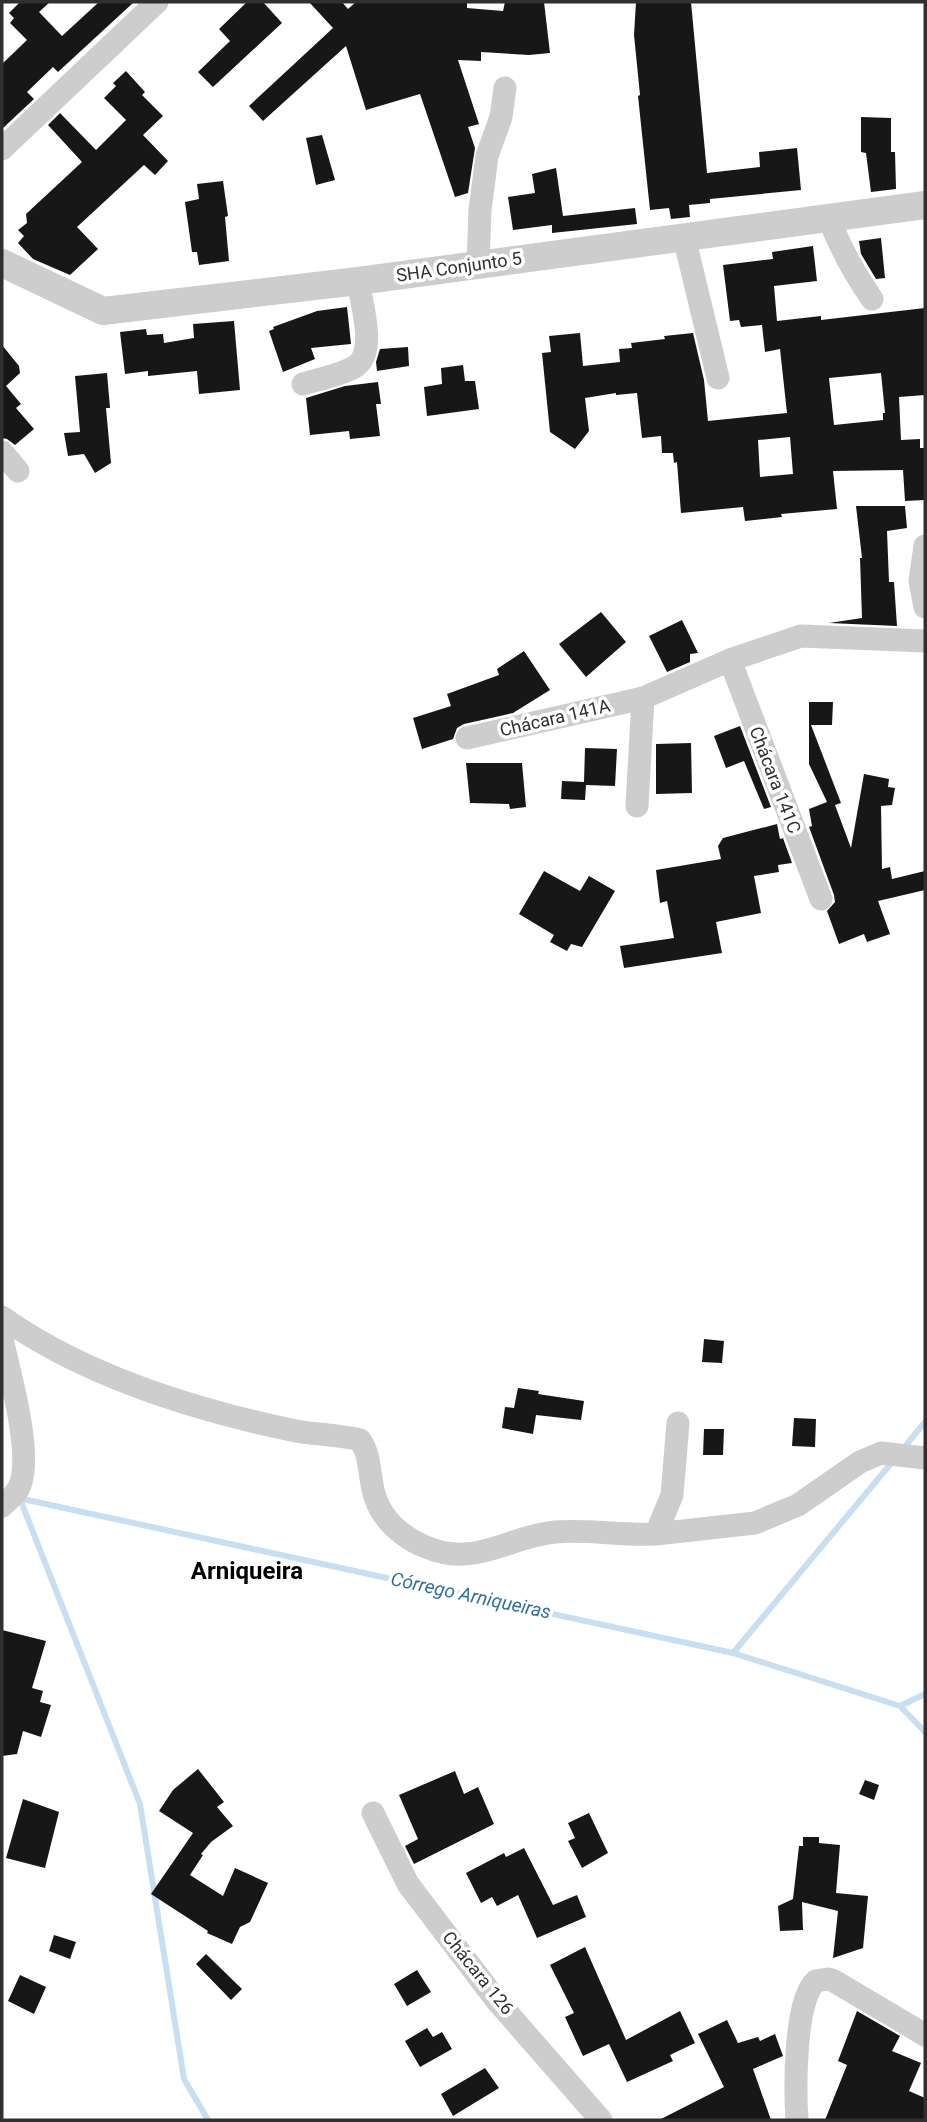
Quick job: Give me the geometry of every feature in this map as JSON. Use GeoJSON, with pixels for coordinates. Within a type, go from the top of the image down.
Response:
{"type":"FeatureCollection","features":[{"type":"Feature","properties":{"kind":"street"},"geometry":{"type":"LineString","coordinates":[[2,149],[157,2]]}},
{"type":"Feature","properties":{"kind":"street"},"geometry":{"type":"LineString","coordinates":[[478,265],[480,210],[487,156],[501,117],[505,88]]}},
{"type":"Feature","properties":{"kind":"street","name":"SHA Conjunto 5"},"geometry":{"type":"LineString","coordinates":[[2,263],[103,311],[358,281],[925,205]]}},
{"type":"Feature","properties":{"kind":"street"},"geometry":{"type":"LineString","coordinates":[[829,218],[852,270],[872,299]]}},
{"type":"Feature","properties":{"kind":"street"},"geometry":{"type":"LineString","coordinates":[[684,237],[718,378]]}},
{"type":"Feature","properties":{"kind":"street"},"geometry":{"type":"LineString","coordinates":[[303,384],[357,365],[366,351],[367,337],[358,281]]}},
{"type":"Feature","properties":{"kind":"street"},"geometry":{"type":"LineString","coordinates":[[2,452],[18,471]]}},
{"type":"Feature","properties":{"kind":"street"},"geometry":{"type":"LineString","coordinates":[[925,547],[919,581],[925,607]]}},
{"type":"Feature","properties":{"kind":"street","name":"Chácara 141A"},"geometry":{"type":"LineString","coordinates":[[467,738],[643,698],[730,660],[801,636],[925,642]]}},
{"type":"Feature","properties":{"kind":"street","name":"Chácara 141C"},"geometry":{"type":"LineString","coordinates":[[730,660],[821,899]]}},
{"type":"Feature","properties":{"kind":"street"},"geometry":{"type":"LineString","coordinates":[[637,806],[643,698]]}},
{"type":"Feature","properties":{"kind":"street"},"geometry":{"type":"LineString","coordinates":[[2,1317],[60,1353],[185,1404],[287,1430],[360,1440],[367,1457],[371,1489],[385,1517],[404,1535],[441,1554],[467,1555],[553,1532],[656,1534],[755,1524],[798,1505],[860,1462],[881,1453],[925,1458]]}},
{"type":"Feature","properties":{"kind":"street"},"geometry":{"type":"LineString","coordinates":[[2,1339],[25,1459],[18,1490],[2,1506]]}},
{"type":"Feature","properties":{"kind":"street"},"geometry":{"type":"LineString","coordinates":[[656,1534],[671,1495],[678,1423]]}},
{"type":"Feature","properties":{"kind":"street","name":"Chácara 126"},"geometry":{"type":"LineString","coordinates":[[373,1813],[408,1884],[498,2001],[601,2120]]}},
{"type":"Feature","properties":{"kind":"street"},"geometry":{"type":"LineString","coordinates":[[797,2120],[800,2017],[806,1993],[816,1981],[834,1981],[925,2035]]}},
{"type":"Feature","properties":{"kind":"building"},"geometry":{"type":"Polygon","coordinates":[[[20,2],[50,2],[39,12],[62,36],[99,2],[134,2],[58,72],[53,67],[27,92],[34,99],[2,129],[2,64],[27,40],[10,23],[14,18],[9,13],[20,2]]]}},
{"type":"Feature","properties":{"kind":"building"},"geometry":{"type":"Polygon","coordinates":[[[247,2],[263,2],[282,23],[213,87],[198,72],[230,41],[219,29],[247,2]]]}},
{"type":"Feature","properties":{"kind":"building"},"geometry":{"type":"Polygon","coordinates":[[[309,2],[342,2],[348,9],[356,2],[467,2],[467,8],[503,11],[505,2],[544,2],[550,53],[529,55],[481,52],[481,61],[458,60],[479,124],[468,127],[475,148],[468,193],[455,197],[420,94],[366,110],[346,46],[263,121],[249,106],[333,28],[309,2]]]}},
{"type":"Feature","properties":{"kind":"building"},"geometry":{"type":"Polygon","coordinates":[[[636,2],[691,2],[707,173],[760,167],[759,152],[797,148],[801,190],[710,199],[710,203],[689,205],[690,217],[671,219],[669,208],[650,210],[638,96],[634,35],[636,2]]]}},
{"type":"Feature","properties":{"kind":"building"},"geometry":{"type":"Polygon","coordinates":[[[126,71],[145,92],[142,95],[163,116],[143,135],[168,161],[155,175],[144,165],[77,227],[98,249],[70,275],[33,259],[18,243],[24,236],[18,230],[27,223],[26,214],[82,162],[48,125],[60,113],[96,150],[126,120],[104,98],[116,86],[113,83],[126,71]]]}},
{"type":"Feature","properties":{"kind":"building"},"geometry":{"type":"Polygon","coordinates":[[[861,117],[891,118],[891,152],[895,152],[896,189],[871,192],[866,153],[861,152],[861,117]]]}},
{"type":"Feature","properties":{"kind":"building"},"geometry":{"type":"Polygon","coordinates":[[[322,135],[335,180],[316,185],[306,138],[322,135]]]}},
{"type":"Feature","properties":{"kind":"building"},"geometry":{"type":"Polygon","coordinates":[[[556,168],[563,216],[635,208],[637,224],[552,233],[552,225],[513,230],[508,197],[535,193],[532,174],[556,168]]]}},
{"type":"Feature","properties":{"kind":"building"},"geometry":{"type":"Polygon","coordinates":[[[223,181],[228,216],[225,217],[229,261],[199,265],[197,252],[192,252],[185,202],[199,199],[197,184],[223,181]]]}},
{"type":"Feature","properties":{"kind":"building"},"geometry":{"type":"Polygon","coordinates":[[[881,238],[885,278],[876,279],[861,254],[859,241],[881,238]]]}},
{"type":"Feature","properties":{"kind":"building"},"geometry":{"type":"Polygon","coordinates":[[[813,246],[817,281],[774,286],[777,321],[821,316],[821,320],[925,308],[925,395],[899,397],[901,440],[920,439],[920,448],[925,448],[925,500],[905,501],[903,470],[833,471],[837,509],[781,514],[782,517],[745,521],[743,507],[681,513],[677,462],[674,463],[673,453],[662,453],[661,436],[642,438],[637,393],[585,398],[589,431],[575,449],[550,432],[542,353],[551,352],[549,336],[580,333],[583,366],[620,362],[619,349],[632,348],[631,343],[693,333],[704,380],[708,421],[787,413],[780,349],[765,352],[762,325],[741,327],[739,320],[730,321],[723,265],[773,259],[772,252],[813,246]],[[881,373],[829,378],[834,425],[883,420],[885,413],[881,373]],[[790,437],[758,440],[760,477],[793,474],[790,437]]]}},
{"type":"Feature","properties":{"kind":"building"},"geometry":{"type":"Polygon","coordinates":[[[347,307],[351,344],[311,348],[315,359],[283,372],[269,331],[274,329],[273,327],[317,311],[347,307]]]}},
{"type":"Feature","properties":{"kind":"building"},"geometry":{"type":"Polygon","coordinates":[[[234,321],[240,390],[199,394],[197,371],[148,376],[148,371],[125,374],[120,332],[146,329],[147,335],[163,334],[164,343],[194,338],[193,324],[234,321]]]}},
{"type":"Feature","properties":{"kind":"building"},"geometry":{"type":"Polygon","coordinates":[[[2,345],[19,366],[20,373],[6,386],[21,404],[16,408],[34,429],[15,445],[2,438],[2,345]]]}},
{"type":"Feature","properties":{"kind":"building"},"geometry":{"type":"Polygon","coordinates":[[[408,347],[409,366],[377,371],[376,362],[380,349],[408,347]]]}},
{"type":"Feature","properties":{"kind":"building"},"geometry":{"type":"Polygon","coordinates":[[[463,365],[465,381],[475,381],[479,409],[427,416],[424,387],[442,384],[441,368],[463,365]]]}},
{"type":"Feature","properties":{"kind":"building"},"geometry":{"type":"Polygon","coordinates":[[[107,373],[110,408],[106,408],[111,463],[95,473],[84,454],[68,456],[64,433],[80,432],[75,376],[107,373]]]}},
{"type":"Feature","properties":{"kind":"building"},"geometry":{"type":"Polygon","coordinates":[[[378,382],[381,404],[376,404],[380,436],[350,439],[349,431],[310,435],[306,398],[345,386],[378,382]]]}},
{"type":"Feature","properties":{"kind":"building"},"geometry":{"type":"Polygon","coordinates":[[[856,506],[905,506],[907,528],[887,531],[889,582],[894,582],[897,626],[829,623],[862,618],[862,558],[856,506]]]}},
{"type":"Feature","properties":{"kind":"building"},"geometry":{"type":"Polygon","coordinates":[[[601,612],[626,642],[586,677],[559,644],[601,612]]]}},
{"type":"Feature","properties":{"kind":"building"},"geometry":{"type":"Polygon","coordinates":[[[682,620],[698,653],[690,654],[690,662],[667,672],[649,636],[682,620]]]}},
{"type":"Feature","properties":{"kind":"building"},"geometry":{"type":"Polygon","coordinates":[[[524,651],[550,690],[513,713],[464,724],[457,728],[453,739],[422,749],[413,718],[451,706],[447,694],[499,675],[497,669],[524,651]]]}},
{"type":"Feature","properties":{"kind":"building"},"geometry":{"type":"Polygon","coordinates":[[[809,702],[833,702],[832,725],[811,725],[841,803],[835,805],[851,848],[864,774],[889,779],[888,787],[895,788],[892,805],[881,806],[882,869],[890,867],[892,879],[925,871],[925,890],[878,901],[890,934],[867,942],[864,934],[839,944],[827,911],[835,902],[834,895],[809,827],[812,826],[809,809],[827,802],[809,764],[809,702]]]}},
{"type":"Feature","properties":{"kind":"building"},"geometry":{"type":"Polygon","coordinates":[[[740,726],[771,807],[764,809],[744,761],[726,768],[714,736],[740,726]]]}},
{"type":"Feature","properties":{"kind":"building"},"geometry":{"type":"Polygon","coordinates":[[[691,743],[692,793],[656,794],[656,744],[691,743]]]}},
{"type":"Feature","properties":{"kind":"building"},"geometry":{"type":"Polygon","coordinates":[[[585,748],[617,749],[615,786],[586,785],[585,800],[561,799],[562,781],[584,782],[585,748]]]}},
{"type":"Feature","properties":{"kind":"building"},"geometry":{"type":"Polygon","coordinates":[[[466,763],[522,763],[526,807],[510,809],[509,804],[470,803],[466,763]]]}},
{"type":"Feature","properties":{"kind":"building"},"geometry":{"type":"Polygon","coordinates":[[[777,824],[780,839],[783,838],[792,863],[778,865],[779,872],[754,876],[761,913],[716,922],[722,953],[624,968],[620,946],[674,938],[667,901],[660,903],[656,870],[721,859],[718,846],[723,838],[777,824]]]}},
{"type":"Feature","properties":{"kind":"building"},"geometry":{"type":"Polygon","coordinates":[[[544,871],[580,891],[589,876],[615,891],[582,947],[571,944],[567,951],[550,942],[554,935],[519,914],[544,871]]]}},
{"type":"Feature","properties":{"kind":"building"},"geometry":{"type":"Polygon","coordinates":[[[704,1339],[724,1341],[722,1363],[702,1362],[704,1339]]]}},
{"type":"Feature","properties":{"kind":"building"},"geometry":{"type":"Polygon","coordinates":[[[518,1388],[584,1401],[581,1420],[536,1415],[533,1434],[502,1428],[505,1407],[514,1408],[518,1388]]]}},
{"type":"Feature","properties":{"kind":"building"},"geometry":{"type":"Polygon","coordinates":[[[794,1418],[816,1419],[815,1447],[792,1446],[794,1418]]]}},
{"type":"Feature","properties":{"kind":"building"},"geometry":{"type":"Polygon","coordinates":[[[704,1429],[724,1429],[723,1455],[703,1455],[704,1429]]]}},
{"type":"Feature","properties":{"kind":"building"},"geometry":{"type":"Polygon","coordinates":[[[2,1630],[46,1641],[32,1688],[43,1691],[40,1702],[51,1705],[41,1737],[23,1731],[17,1754],[2,1756],[2,1630]]]}},
{"type":"Feature","properties":{"kind":"building"},"geometry":{"type":"Polygon","coordinates":[[[198,1769],[224,1802],[217,1807],[233,1826],[211,1842],[190,1875],[223,1896],[235,1868],[268,1883],[250,1922],[240,1927],[232,1944],[207,1933],[208,1931],[151,1894],[193,1833],[159,1811],[173,1790],[198,1769]]]}},
{"type":"Feature","properties":{"kind":"building"},"geometry":{"type":"Polygon","coordinates":[[[455,1771],[464,1794],[478,1787],[494,1824],[414,1864],[405,1846],[418,1839],[399,1795],[455,1771]]]}},
{"type":"Feature","properties":{"kind":"building"},"geometry":{"type":"Polygon","coordinates":[[[865,1780],[879,1785],[874,1800],[859,1794],[865,1780]]]}},
{"type":"Feature","properties":{"kind":"building"},"geometry":{"type":"Polygon","coordinates":[[[23,1799],[59,1812],[45,1868],[6,1858],[23,1799]]]}},
{"type":"Feature","properties":{"kind":"building"},"geometry":{"type":"Polygon","coordinates":[[[589,1813],[608,1853],[582,1868],[568,1841],[575,1838],[568,1823],[589,1813]]]}},
{"type":"Feature","properties":{"kind":"building"},"geometry":{"type":"Polygon","coordinates":[[[803,1837],[819,1837],[819,1843],[840,1845],[836,1893],[868,1896],[863,1948],[833,1958],[838,1911],[802,1902],[803,1930],[780,1931],[778,1906],[793,1899],[799,1846],[803,1846],[803,1837]]]}},
{"type":"Feature","properties":{"kind":"building"},"geometry":{"type":"Polygon","coordinates":[[[524,1848],[553,1905],[577,1895],[586,1917],[537,1938],[518,1895],[497,1906],[492,1897],[481,1903],[466,1873],[504,1853],[506,1857],[524,1848]]]}},
{"type":"Feature","properties":{"kind":"building"},"geometry":{"type":"Polygon","coordinates":[[[54,1935],[76,1942],[70,1959],[49,1951],[54,1935]]]}},
{"type":"Feature","properties":{"kind":"building"},"geometry":{"type":"Polygon","coordinates":[[[585,1947],[626,2040],[680,2011],[695,2043],[670,2055],[673,2061],[627,2082],[609,2044],[583,2056],[565,2017],[574,2013],[550,1965],[585,1947]]]}},
{"type":"Feature","properties":{"kind":"building"},"geometry":{"type":"Polygon","coordinates":[[[206,1954],[242,1989],[231,2000],[196,1964],[206,1954]]]}},
{"type":"Feature","properties":{"kind":"building"},"geometry":{"type":"Polygon","coordinates":[[[417,1970],[431,1992],[407,2006],[394,1984],[417,1970]]]}},
{"type":"Feature","properties":{"kind":"building"},"geometry":{"type":"Polygon","coordinates":[[[20,1975],[46,1987],[34,2014],[8,2001],[20,1975]]]}},
{"type":"Feature","properties":{"kind":"building"},"geometry":{"type":"Polygon","coordinates":[[[857,2011],[900,2036],[892,2051],[921,2063],[909,2091],[925,2098],[925,2120],[825,2120],[847,2065],[838,2061],[857,2011]]]}},
{"type":"Feature","properties":{"kind":"building"},"geometry":{"type":"Polygon","coordinates":[[[727,2020],[738,2043],[758,2037],[760,2041],[775,2034],[783,2056],[753,2069],[771,2120],[659,2120],[724,2087],[698,2034],[727,2020]]]}},
{"type":"Feature","properties":{"kind":"building"},"geometry":{"type":"Polygon","coordinates":[[[427,2028],[433,2037],[442,2032],[452,2049],[420,2067],[405,2041],[427,2028]]]}},
{"type":"Feature","properties":{"kind":"building"},"geometry":{"type":"Polygon","coordinates":[[[485,2068],[499,2088],[453,2116],[441,2094],[485,2068]]]}},
{"type":"Feature","properties":{"kind":"waterway"},"geometry":{"type":"LineString","coordinates":[[902,1450],[925,1422]]}},
{"type":"Feature","properties":{"kind":"waterway"},"geometry":{"type":"LineString","coordinates":[[733,1653],[893,1461]]}},
{"type":"Feature","properties":{"kind":"waterway","name":"Córrego Arniqueiras"},"geometry":{"type":"LineString","coordinates":[[18,1498],[733,1653],[900,1706],[925,1732]]}},
{"type":"Feature","properties":{"kind":"waterway"},"geometry":{"type":"LineString","coordinates":[[20,1499],[140,1804],[184,2079],[208,2120]]}},
{"type":"Feature","properties":{"kind":"waterway"},"geometry":{"type":"LineString","coordinates":[[900,1706],[925,1694]]}},
{"type":"Feature","properties":{"kind":"district","name":"Arniqueira"},"geometry":{"type":"Point","coordinates":[247,1571]}}]}
